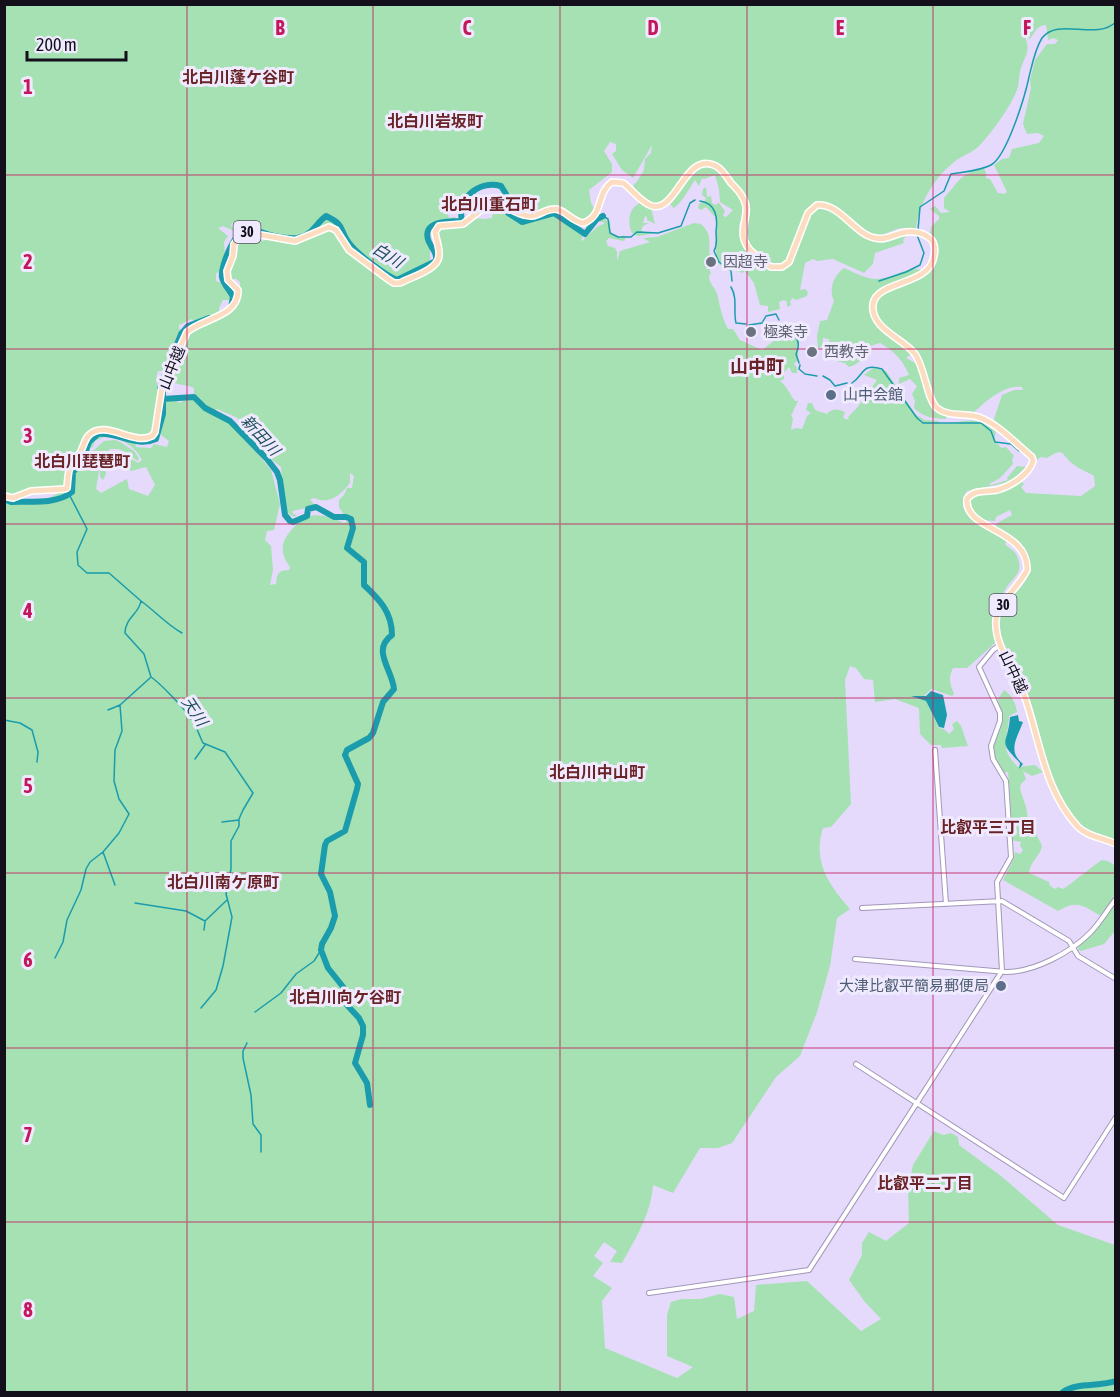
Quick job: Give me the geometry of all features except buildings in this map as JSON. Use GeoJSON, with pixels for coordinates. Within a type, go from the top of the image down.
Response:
{"type":"FeatureCollection","features":[{"type":"Feature","properties":{"kind":"main road","name":"山中越"},"geometry":{"type":"LineString","coordinates":[[4,496],[13,498],[31,491],[67,488],[68,468],[79,454],[88,436],[98,431],[107,430],[138,439],[152,436],[155,432],[162,387],[187,332],[192,327],[221,315],[232,308],[236,302],[238,290],[228,280],[226,271],[233,256],[234,244],[244,232],[295,242],[329,227],[336,230],[349,250],[394,283],[400,283],[435,264],[439,254],[435,232],[439,226],[466,223],[491,202],[527,216],[553,209],[559,210],[582,223],[588,221],[599,211],[604,190],[612,182],[623,183],[645,202],[652,206],[659,206],[666,202],[693,169],[706,163],[720,169],[743,197],[746,213],[742,229],[746,244],[771,267],[782,267],[789,262],[808,213],[817,205],[830,206],[871,237],[883,238],[903,231],[918,232],[930,237],[934,243],[934,258],[931,266],[923,273],[879,294],[873,304],[874,314],[882,327],[915,354],[922,367],[933,404],[939,410],[946,413],[975,416],[990,422],[1032,457],[1031,468],[1011,484],[997,490],[974,493],[967,499],[968,512],[1013,541],[1025,556],[1027,563],[1025,575],[997,613],[996,620],[1000,645],[1023,692],[1046,774],[1055,793],[1082,830],[1116,844]]}},
{"type":"Feature","properties":{"kind":"street"},"geometry":{"type":"LineString","coordinates":[[649,1293],[809,1270],[1002,971],[997,882],[1011,857],[1008,797],[1005,781],[993,759],[991,746],[1000,721],[1000,713],[979,667],[1000,645]]}},
{"type":"Feature","properties":{"kind":"street"},"geometry":{"type":"LineString","coordinates":[[935,750],[946,904]]}},
{"type":"Feature","properties":{"kind":"street"},"geometry":{"type":"LineString","coordinates":[[855,959],[1020,971],[1032,968],[1072,946],[1089,933],[1116,899]]}},
{"type":"Feature","properties":{"kind":"street"},"geometry":{"type":"LineString","coordinates":[[862,908],[998,901],[1006,903],[1069,941],[1078,956],[1116,979]]}},
{"type":"Feature","properties":{"kind":"street"},"geometry":{"type":"LineString","coordinates":[[856,1064],[1064,1198],[1116,1117]]}},
{"type":"Feature","properties":{"kind":"shaded area"},"geometry":{"type":"Polygon","coordinates":[[[5,5],[1115,5],[1115,842],[1091,833],[1075,822],[1048,767],[1027,694],[1002,640],[999,621],[1001,613],[1027,579],[1029,571],[1029,562],[1024,551],[1016,542],[995,527],[997,523],[1012,515],[1010,510],[996,517],[995,521],[990,521],[980,518],[968,508],[969,498],[1000,491],[1021,481],[1024,484],[1021,487],[1026,493],[1081,496],[1095,486],[1094,476],[1075,466],[1060,452],[1036,460],[1029,451],[993,422],[1002,395],[1014,390],[1023,390],[1022,387],[1002,391],[973,413],[950,412],[938,406],[917,354],[903,339],[880,321],[875,309],[877,302],[886,292],[905,282],[922,277],[932,268],[937,250],[930,233],[931,227],[939,216],[930,209],[935,206],[941,213],[950,212],[944,208],[944,198],[964,176],[983,168],[986,178],[990,179],[998,193],[1004,194],[1007,192],[994,165],[1002,159],[1009,158],[1012,149],[1039,143],[1044,136],[1038,133],[1027,134],[1023,124],[1035,60],[1047,44],[1055,44],[1058,40],[1053,38],[1048,40],[1046,25],[1038,28],[1030,39],[1025,37],[1028,47],[1021,67],[1018,86],[1008,108],[975,150],[954,162],[940,176],[928,192],[917,220],[916,229],[902,228],[882,235],[874,235],[862,230],[831,207],[814,204],[807,211],[786,262],[773,265],[751,248],[745,239],[747,201],[721,168],[714,164],[698,162],[663,201],[654,204],[633,189],[644,170],[645,159],[651,153],[652,145],[633,178],[622,170],[612,154],[616,151],[616,144],[610,142],[604,151],[612,164],[612,172],[589,190],[591,203],[596,211],[586,219],[572,217],[557,207],[534,213],[524,212],[512,207],[509,197],[507,197],[507,205],[502,202],[501,190],[491,185],[481,188],[475,194],[472,192],[460,210],[447,210],[449,218],[455,217],[456,223],[439,223],[429,230],[427,234],[432,246],[430,247],[430,265],[401,280],[382,278],[401,284],[424,274],[436,266],[441,258],[439,229],[473,218],[492,218],[496,203],[507,209],[519,224],[523,224],[523,219],[530,222],[537,216],[561,214],[575,229],[580,228],[585,232],[582,241],[605,223],[598,221],[592,224],[589,232],[587,232],[586,225],[600,214],[604,215],[607,222],[610,220],[611,234],[621,238],[623,235],[626,237],[624,241],[609,238],[606,241],[608,246],[615,248],[617,261],[620,251],[650,242],[643,238],[657,237],[694,223],[701,224],[709,237],[711,258],[706,269],[709,269],[711,273],[710,281],[728,329],[733,329],[740,340],[762,350],[780,336],[781,327],[799,339],[798,360],[794,364],[797,373],[792,373],[789,367],[784,373],[784,379],[780,381],[795,401],[798,401],[791,416],[793,418],[791,430],[802,429],[807,416],[811,413],[806,410],[808,403],[812,403],[815,410],[827,414],[835,410],[845,412],[843,418],[849,420],[848,417],[877,380],[864,375],[873,368],[886,371],[916,415],[925,420],[938,421],[940,424],[976,421],[996,432],[997,443],[1002,448],[1006,447],[1014,456],[1013,464],[1000,478],[989,484],[1008,480],[1007,478],[1017,466],[1026,467],[1010,482],[967,491],[963,501],[965,511],[970,517],[1007,540],[1005,544],[1015,553],[1019,561],[1018,572],[1003,594],[1007,595],[994,617],[996,642],[967,668],[953,668],[950,678],[954,694],[952,696],[931,689],[924,696],[912,696],[926,701],[939,728],[949,734],[954,729],[952,724],[957,721],[968,746],[942,748],[941,745],[931,745],[920,734],[919,708],[895,699],[875,702],[873,680],[864,679],[856,668],[850,666],[845,680],[851,804],[831,827],[823,828],[820,851],[821,862],[829,882],[850,909],[837,918],[830,966],[817,1012],[800,1056],[776,1077],[732,1143],[718,1148],[700,1148],[673,1193],[653,1185],[646,1216],[622,1263],[610,1262],[617,1251],[604,1242],[594,1256],[603,1263],[593,1276],[612,1288],[602,1301],[605,1348],[677,1378],[693,1367],[667,1356],[667,1315],[671,1302],[682,1299],[701,1299],[720,1294],[734,1297],[737,1319],[754,1311],[756,1285],[807,1281],[861,1331],[881,1319],[849,1280],[862,1255],[862,1243],[869,1232],[886,1241],[909,1223],[908,1188],[913,1165],[934,1131],[943,1135],[951,1133],[958,1137],[959,1145],[1001,1176],[1058,1225],[1115,1245],[1115,1392],[5,1392],[4,498],[31,504],[68,490],[70,472],[83,453],[94,450],[104,441],[115,440],[134,451],[139,458],[138,461],[119,449],[110,449],[101,459],[96,489],[101,493],[127,479],[129,489],[148,496],[155,485],[146,467],[131,471],[126,466],[117,463],[105,469],[106,474],[103,480],[100,477],[104,460],[114,452],[119,451],[138,463],[142,460],[132,447],[106,436],[95,441],[93,447],[87,448],[92,441],[103,435],[135,443],[136,447],[151,448],[154,444],[167,447],[169,441],[161,435],[159,427],[164,400],[172,398],[180,403],[194,395],[202,399],[194,394],[194,388],[167,380],[172,371],[176,373],[179,368],[182,353],[180,350],[188,334],[198,326],[228,314],[239,304],[240,282],[235,278],[232,281],[231,276],[238,242],[246,234],[263,241],[274,236],[258,234],[256,229],[260,233],[269,233],[247,221],[232,223],[234,231],[223,226],[218,228],[228,236],[224,242],[225,256],[228,260],[221,272],[216,273],[216,281],[221,283],[224,279],[226,280],[237,293],[229,300],[223,300],[219,313],[195,322],[192,319],[179,325],[179,329],[185,332],[182,335],[178,333],[175,342],[180,344],[178,348],[174,347],[173,359],[165,375],[162,371],[158,371],[157,374],[156,381],[160,391],[154,431],[147,437],[107,430],[88,436],[79,453],[67,468],[65,486],[59,490],[30,491],[12,497],[4,492],[5,5]],[[217,409],[214,411],[218,416],[224,416],[232,421],[271,470],[280,504],[274,530],[267,531],[265,540],[271,546],[273,570],[270,585],[276,584],[279,573],[289,570],[290,567],[283,551],[285,539],[303,517],[319,515],[344,523],[348,521],[339,507],[339,500],[347,488],[352,488],[354,476],[350,473],[350,483],[339,495],[325,500],[310,499],[315,506],[292,511],[297,515],[294,517],[288,513],[283,502],[281,467],[250,442],[238,418],[217,409]]]}},
{"type":"Feature","properties":{"kind":"shaded area"},"geometry":{"type":"Polygon","coordinates":[[[705,165],[721,173],[739,196],[744,210],[739,226],[742,240],[775,269],[792,260],[814,207],[830,208],[875,239],[903,232],[907,235],[903,240],[904,243],[875,253],[873,264],[864,273],[833,259],[817,261],[813,259],[805,263],[800,290],[805,289],[808,292],[807,296],[796,300],[793,298],[790,301],[791,305],[787,307],[787,302],[784,300],[779,302],[780,309],[768,312],[768,306],[760,305],[754,283],[745,271],[742,273],[725,268],[720,265],[716,256],[716,218],[706,207],[701,210],[698,208],[706,198],[702,195],[703,189],[706,187],[707,197],[711,196],[712,203],[715,205],[719,203],[725,211],[723,216],[726,217],[733,210],[720,202],[715,175],[702,178],[699,186],[695,180],[674,208],[668,202],[699,168],[705,165]]]}},
{"type":"Feature","properties":{"kind":"shaded area"},"geometry":{"type":"Polygon","coordinates":[[[643,202],[651,208],[655,224],[647,220],[645,216],[643,223],[649,223],[641,230],[646,233],[657,233],[638,236],[632,233],[629,219],[634,207],[643,202]]]}},
{"type":"Feature","properties":{"kind":"shaded area"},"geometry":{"type":"Polygon","coordinates":[[[844,268],[872,279],[882,279],[910,270],[922,270],[880,291],[874,297],[871,305],[872,315],[910,352],[906,358],[917,364],[934,408],[946,416],[946,419],[925,416],[914,408],[915,401],[912,394],[917,386],[910,379],[899,384],[899,378],[909,375],[898,356],[880,343],[870,346],[867,358],[849,367],[845,363],[836,361],[830,350],[829,339],[823,338],[823,345],[818,349],[817,336],[820,321],[827,320],[834,301],[833,283],[837,274],[844,268]]]}},
{"type":"Feature","properties":{"kind":"shaded area"},"geometry":{"type":"Polygon","coordinates":[[[1004,690],[1013,700],[1017,712],[1009,716],[1006,743],[1008,754],[1018,767],[1035,765],[1043,772],[1032,776],[1023,771],[1026,779],[1020,789],[1029,825],[1034,829],[1042,846],[1029,873],[1049,882],[1050,886],[1055,889],[1058,887],[1063,889],[1102,860],[1111,863],[1115,866],[1114,893],[1101,916],[1080,905],[1071,905],[1058,911],[1003,880],[1015,852],[1020,854],[1023,850],[1020,846],[1021,842],[1011,840],[1012,836],[1017,834],[1017,830],[1012,827],[1008,772],[1003,773],[993,749],[1000,714],[998,699],[1004,690]]]}},
{"type":"Feature","properties":{"kind":"shaded area"},"geometry":{"type":"Polygon","coordinates":[[[931,691],[943,695],[947,715],[944,728],[939,727],[926,701],[911,696],[926,696],[931,691]]]}},
{"type":"Feature","properties":{"kind":"shaded area"},"geometry":{"type":"Polygon","coordinates":[[[1018,715],[1019,721],[1023,722],[1014,749],[1023,764],[1019,769],[1020,763],[1005,742],[1010,717],[1018,715]]]}},
{"type":"Feature","properties":{"kind":"shaded area"},"geometry":{"type":"Polygon","coordinates":[[[1115,903],[1115,931],[1104,944],[1078,950],[1079,944],[1091,936],[1115,903]]]}},
{"type":"Feature","properties":{"kind":"waterway"},"geometry":{"type":"LineString","coordinates":[[918,230],[920,207],[944,191],[951,174],[987,167],[1003,150],[1019,111],[1037,47],[1042,38],[1058,29],[1098,30],[1116,22]]}},
{"type":"Feature","properties":{"kind":"waterway","name":"白川"},"geometry":{"type":"LineString","coordinates":[[231,307],[233,297],[224,282],[222,272],[230,248],[239,233],[249,227],[274,236],[298,238],[311,232],[326,216],[340,225],[346,238],[358,252],[397,280],[436,261],[427,235],[428,230],[437,224],[462,221],[461,213],[466,198],[478,188],[501,186],[506,194],[508,213],[522,222],[554,213],[585,234],[597,219],[603,216]]}},
{"type":"Feature","properties":{"kind":"waterway"},"geometry":{"type":"LineString","coordinates":[[603,216],[608,219],[610,233],[618,237],[631,237],[637,232],[658,233],[681,226],[690,203],[695,200]]}},
{"type":"Feature","properties":{"kind":"waterway"},"geometry":{"type":"LineString","coordinates":[[700,201],[710,205],[715,212],[717,221],[714,251],[719,262],[731,271],[732,281]]}},
{"type":"Feature","properties":{"kind":"waterway"},"geometry":{"type":"LineString","coordinates":[[879,281],[920,265],[924,253],[917,235]]}},
{"type":"Feature","properties":{"kind":"waterway"},"geometry":{"type":"LineString","coordinates":[[731,287],[736,323],[746,324]]}},
{"type":"Feature","properties":{"kind":"waterway"},"geometry":{"type":"LineString","coordinates":[[749,325],[762,323],[766,316],[776,314],[779,320]]}},
{"type":"Feature","properties":{"kind":"waterway","name":"白川"},"geometry":{"type":"LineString","coordinates":[[160,387],[181,334],[188,326],[209,318]]}},
{"type":"Feature","properties":{"kind":"waterway"},"geometry":{"type":"LineString","coordinates":[[782,325],[797,339],[796,354],[799,363]]}},
{"type":"Feature","properties":{"kind":"waterway"},"geometry":{"type":"LineString","coordinates":[[800,365],[799,369],[805,374],[817,376]]}},
{"type":"Feature","properties":{"kind":"waterway"},"geometry":{"type":"LineString","coordinates":[[852,383],[867,368],[882,369],[923,423],[981,423],[991,431],[995,442],[1011,444],[1019,451]]}},
{"type":"Feature","properties":{"kind":"waterway"},"geometry":{"type":"LineString","coordinates":[[823,376],[835,386],[847,383]]}},
{"type":"Feature","properties":{"kind":"waterway","name":"白川"},"geometry":{"type":"LineString","coordinates":[[4,499],[11,502],[43,502],[58,499],[72,492],[73,472],[83,460],[89,442],[98,434],[141,442],[156,439],[163,414],[163,392]]}},
{"type":"Feature","properties":{"kind":"waterway","name":"新田川"},"geometry":{"type":"LineString","coordinates":[[163,399],[194,397],[205,408],[230,421],[277,472],[285,515],[290,521],[293,522],[307,516],[308,509],[316,507],[334,517],[351,519],[353,528],[347,548],[364,562],[364,585],[379,601],[390,619],[392,635],[386,641],[383,653],[394,689],[383,702],[373,733],[369,738],[347,750],[345,755],[358,784],[357,789],[345,831],[327,841],[325,845],[321,874],[330,892],[335,916],[321,950],[328,968],[344,988],[347,1005],[363,1026],[363,1035],[355,1063],[367,1083],[370,1105]]}},
{"type":"Feature","properties":{"kind":"waterway","name":"天川"},"geometry":{"type":"LineString","coordinates":[[69,494],[87,529],[77,552],[78,565],[87,573],[109,573],[141,601],[127,624],[125,633],[144,654],[151,677],[189,716],[203,743],[225,752],[253,793],[243,810],[239,826],[231,841],[231,869],[226,894],[232,917],[223,966],[216,990],[201,1008]]}},
{"type":"Feature","properties":{"kind":"waterway"},"geometry":{"type":"LineString","coordinates":[[141,601],[182,633]]}},
{"type":"Feature","properties":{"kind":"waterway"},"geometry":{"type":"LineString","coordinates":[[108,710],[120,705],[150,678]]}},
{"type":"Feature","properties":{"kind":"waterway"},"geometry":{"type":"LineString","coordinates":[[55,958],[63,942],[67,920],[81,890],[86,869],[119,833],[129,814],[119,799],[114,781],[115,750],[122,731],[120,705]]}},
{"type":"Feature","properties":{"kind":"waterway"},"geometry":{"type":"LineString","coordinates":[[4,720],[20,723],[32,730],[38,752],[37,762]]}},
{"type":"Feature","properties":{"kind":"waterway"},"geometry":{"type":"LineString","coordinates":[[195,759],[205,745]]}},
{"type":"Feature","properties":{"kind":"waterway"},"geometry":{"type":"LineString","coordinates":[[222,822],[239,820]]}},
{"type":"Feature","properties":{"kind":"waterway"},"geometry":{"type":"LineString","coordinates":[[103,852],[115,885]]}},
{"type":"Feature","properties":{"kind":"waterway"},"geometry":{"type":"LineString","coordinates":[[135,903],[186,911],[205,921],[227,900]]}},
{"type":"Feature","properties":{"kind":"waterway"},"geometry":{"type":"LineString","coordinates":[[204,930],[205,922]]}},
{"type":"Feature","properties":{"kind":"waterway"},"geometry":{"type":"LineString","coordinates":[[255,1012],[281,993],[296,974],[314,961],[321,950]]}},
{"type":"Feature","properties":{"kind":"waterway"},"geometry":{"type":"LineString","coordinates":[[247,1043],[243,1051],[243,1058],[251,1095],[253,1124],[261,1135],[261,1152]]}},
{"type":"Feature","properties":{"kind":"waterway"},"geometry":{"type":"LineString","coordinates":[[1063,1392],[1075,1387],[1116,1381]]}},
{"type":"Feature","properties":{"kind":"place","name":"因超寺"},"geometry":{"type":"Point","coordinates":[711,262]}},
{"type":"Feature","properties":{"kind":"place","name":"極楽寺"},"geometry":{"type":"Point","coordinates":[751,332]}},
{"type":"Feature","properties":{"kind":"place","name":"西教寺"},"geometry":{"type":"Point","coordinates":[812,352]}},
{"type":"Feature","properties":{"kind":"place","name":"山中会館"},"geometry":{"type":"Point","coordinates":[831,395]}},
{"type":"Feature","properties":{"kind":"place","name":"大津比叡平簡易郵便局"},"geometry":{"type":"Point","coordinates":[1001,986]}},
{"type":"Feature","properties":{"kind":"district","name":"北白川蓬ケ谷町"},"geometry":{"type":"Point","coordinates":[238,77]}},
{"type":"Feature","properties":{"kind":"district","name":"北白川岩坂町"},"geometry":{"type":"Point","coordinates":[435,121]}},
{"type":"Feature","properties":{"kind":"district","name":"北白川重石町"},"geometry":{"type":"Point","coordinates":[489,204]}},
{"type":"Feature","properties":{"kind":"district","name":"山中町"},"geometry":{"type":"Point","coordinates":[757,367]}},
{"type":"Feature","properties":{"kind":"district","name":"北白川琵琶町"},"geometry":{"type":"Point","coordinates":[82,461]}},
{"type":"Feature","properties":{"kind":"district","name":"北白川中山町"},"geometry":{"type":"Point","coordinates":[597,772]}},
{"type":"Feature","properties":{"kind":"district","name":"比叡平三丁目"},"geometry":{"type":"Point","coordinates":[988,827]}},
{"type":"Feature","properties":{"kind":"district","name":"北白川南ケ原町"},"geometry":{"type":"Point","coordinates":[223,882]}},
{"type":"Feature","properties":{"kind":"district","name":"北白川向ケ谷町"},"geometry":{"type":"Point","coordinates":[345,997]}},
{"type":"Feature","properties":{"kind":"district","name":"比叡平二丁目"},"geometry":{"type":"Point","coordinates":[925,1183]}}]}
